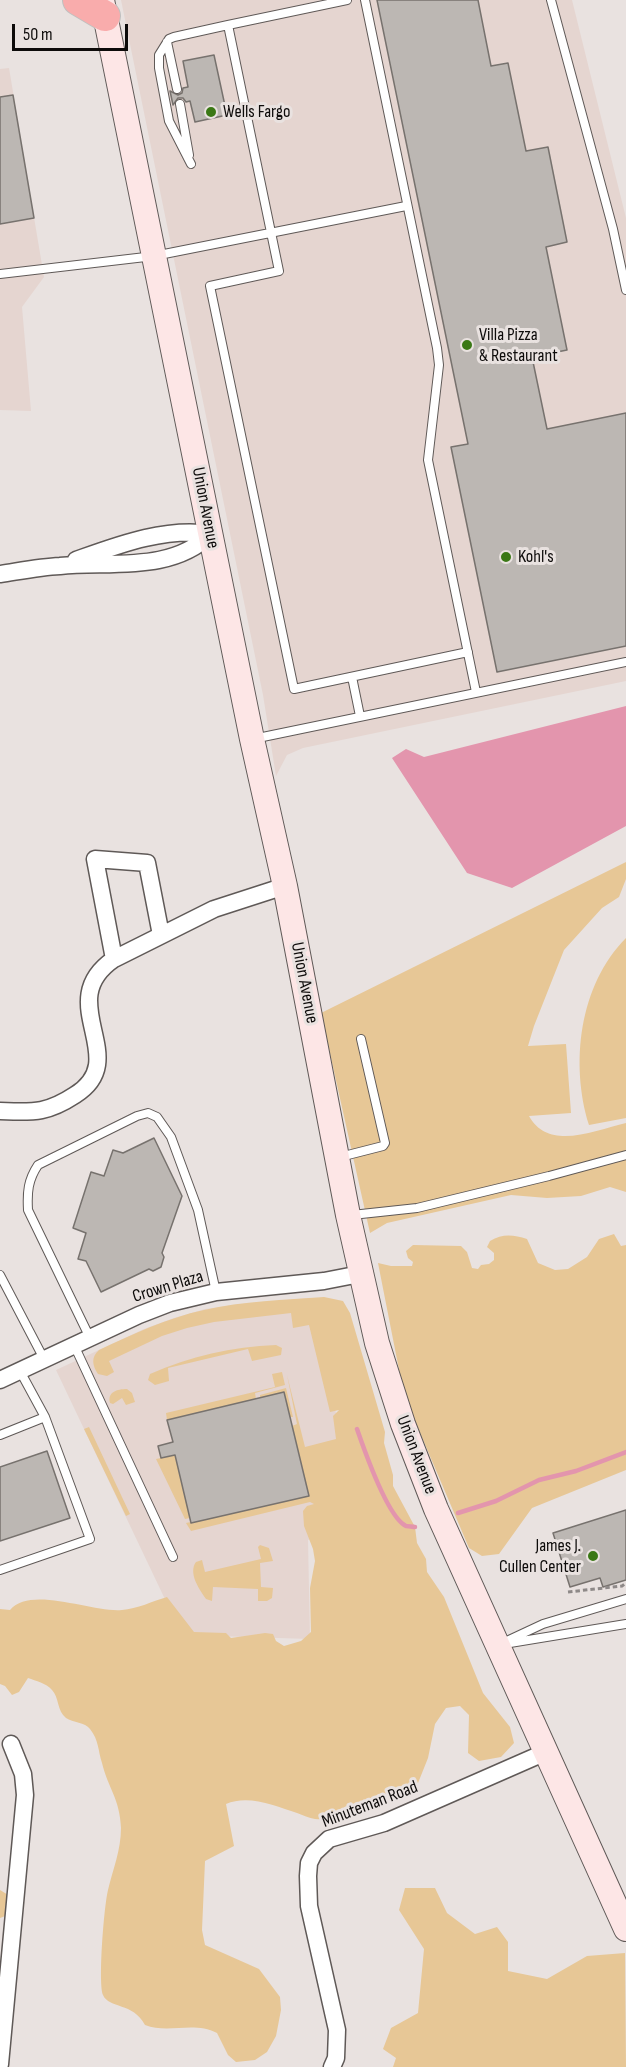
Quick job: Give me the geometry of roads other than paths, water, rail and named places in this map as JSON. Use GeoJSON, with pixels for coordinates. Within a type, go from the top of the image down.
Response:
{"type":"FeatureCollection","features":[{"type":"Feature","properties":{"kind":"highway"},"geometry":{"type":"LineString","coordinates":[[78,0],[103,8]]}},
{"type":"Feature","properties":{"kind":"street","name":"Union Avenue"},"geometry":{"type":"LineString","coordinates":[[103,8],[252,739],[285,886],[360,1274],[377,1343],[403,1424],[436,1509],[626,1929]]}},
{"type":"Feature","properties":{"kind":"street"},"geometry":{"type":"LineString","coordinates":[[0,574],[61,566],[124,565],[181,555],[200,544],[211,534]]}},
{"type":"Feature","properties":{"kind":"street"},"geometry":{"type":"LineString","coordinates":[[114,959],[95,859],[147,863],[161,935]]}},
{"type":"Feature","properties":{"kind":"street"},"geometry":{"type":"LineString","coordinates":[[0,1111],[37,1112],[45,1110],[85,1089],[93,1079],[98,1066],[98,1053],[88,1004],[93,978],[101,968],[114,959],[214,909],[285,886]]}},
{"type":"Feature","properties":{"kind":"street","name":"Crown Plaza"},"geometry":{"type":"LineString","coordinates":[[0,1380],[139,1315],[170,1303],[216,1292],[324,1281],[360,1274]]}},
{"type":"Feature","properties":{"kind":"street"},"geometry":{"type":"LineString","coordinates":[[0,2064],[2,2015],[25,1795],[23,1774],[10,1744]]}},
{"type":"Feature","properties":{"kind":"street","name":"Minuteman Road"},"geometry":{"type":"LineString","coordinates":[[332,2067],[338,2042],[337,2031],[309,1906],[309,1863],[314,1853],[322,1843],[329,1839],[384,1823],[546,1752]]}},
{"type":"Feature","properties":{"kind":"lane"},"geometry":{"type":"LineString","coordinates":[[180,104],[191,164],[169,121],[159,68],[159,55],[167,42],[175,36],[347,0]]}},
{"type":"Feature","properties":{"kind":"lane"},"geometry":{"type":"LineString","coordinates":[[364,0],[437,348],[439,365],[428,460],[476,692]]}},
{"type":"Feature","properties":{"kind":"lane"},"geometry":{"type":"LineString","coordinates":[[551,0],[613,229],[626,290]]}},
{"type":"Feature","properties":{"kind":"lane"},"geometry":{"type":"LineString","coordinates":[[228,25],[279,271],[210,286],[294,689],[468,652]]}},
{"type":"Feature","properties":{"kind":"lane"},"geometry":{"type":"LineString","coordinates":[[167,42],[177,89]]}},
{"type":"Feature","properties":{"kind":"lane"},"geometry":{"type":"LineString","coordinates":[[0,274],[154,256],[406,206]]}},
{"type":"Feature","properties":{"kind":"lane"},"geometry":{"type":"LineString","coordinates":[[252,739],[626,662]]}},
{"type":"Feature","properties":{"kind":"lane"},"geometry":{"type":"LineString","coordinates":[[352,676],[360,716]]}},
{"type":"Feature","properties":{"kind":"lane"},"geometry":{"type":"LineString","coordinates":[[337,1158],[383,1146],[385,1143],[361,1039]]}},
{"type":"Feature","properties":{"kind":"lane"},"geometry":{"type":"LineString","coordinates":[[90,1338],[28,1210],[27,1190],[30,1177],[38,1165],[137,1116],[148,1113],[157,1117],[171,1137],[198,1210],[216,1292]]}},
{"type":"Feature","properties":{"kind":"lane"},"geometry":{"type":"LineString","coordinates":[[348,1215],[417,1208],[626,1155]]}},
{"type":"Feature","properties":{"kind":"lane"},"geometry":{"type":"LineString","coordinates":[[0,1275],[44,1359]]}},
{"type":"Feature","properties":{"kind":"lane"},"geometry":{"type":"LineString","coordinates":[[74,1345],[174,1557]]}},
{"type":"Feature","properties":{"kind":"lane"},"geometry":{"type":"LineString","coordinates":[[0,1570],[90,1539],[45,1418],[20,1371]]}},
{"type":"Feature","properties":{"kind":"lane"},"geometry":{"type":"LineString","coordinates":[[0,1435],[45,1418]]}},
{"type":"Feature","properties":{"kind":"lane"},"geometry":{"type":"LineString","coordinates":[[498,1645],[543,1624],[626,1599]]}},
{"type":"Feature","properties":{"kind":"lane"},"geometry":{"type":"LineString","coordinates":[[498,1645],[626,1624]]}},
{"type":"Feature","properties":{"kind":"waterway"},"geometry":{"type":"LineString","coordinates":[[357,1429],[377,1482],[391,1510],[406,1526],[415,1527]]}},
{"type":"Feature","properties":{"kind":"waterway"},"geometry":{"type":"LineString","coordinates":[[458,1513],[496,1501],[539,1480],[576,1471],[626,1452]]}},
{"type":"Feature","properties":{"kind":"place","name":"Wells Fargo"},"geometry":{"type":"Point","coordinates":[211,112]}},
{"type":"Feature","properties":{"kind":"place","name":"Villa Pizza & Restaurant"},"geometry":{"type":"Point","coordinates":[467,345]}},
{"type":"Feature","properties":{"kind":"place","name":"Kohl's"},"geometry":{"type":"Point","coordinates":[506,557]}},
{"type":"Feature","properties":{"kind":"place","name":"James J. Cullen Center"},"geometry":{"type":"Point","coordinates":[593,1556]}}]}
